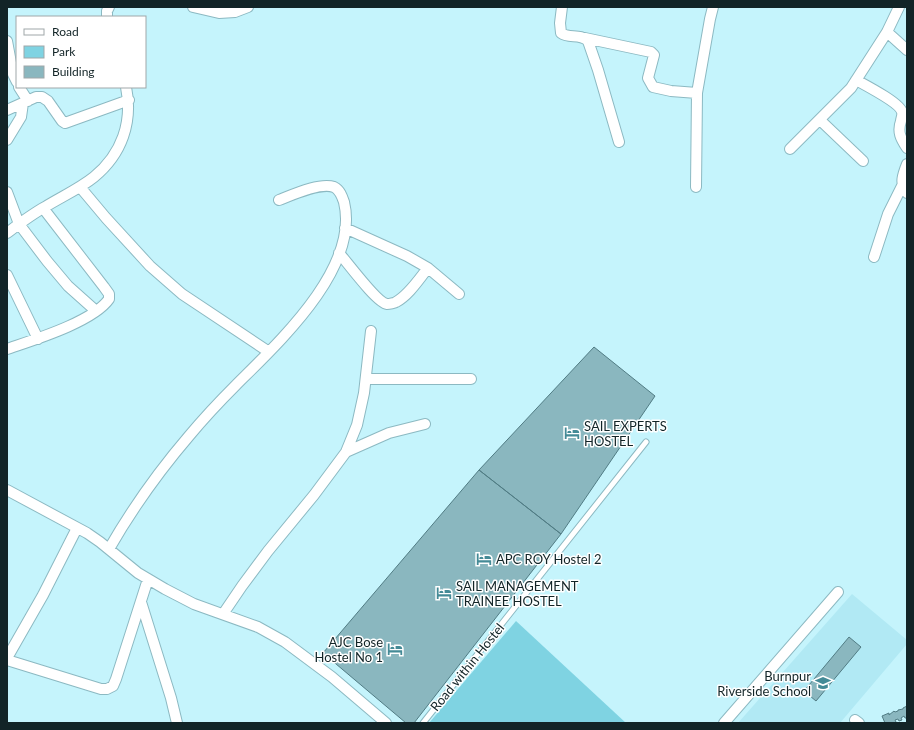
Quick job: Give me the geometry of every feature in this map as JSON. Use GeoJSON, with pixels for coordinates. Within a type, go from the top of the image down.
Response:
{"type":"FeatureCollection","features":[{"type":"Feature","properties":{"kind":"street"},"geometry":{"type":"LineString","coordinates":[[193,7],[219,13],[235,12],[248,7]]}},
{"type":"Feature","properties":{"kind":"street"},"geometry":{"type":"LineString","coordinates":[[562,7],[560,23],[561,33],[567,36],[580,36],[651,52],[654,55],[648,78],[653,87],[671,92],[697,93]]}},
{"type":"Feature","properties":{"kind":"street"},"geometry":{"type":"LineString","coordinates":[[696,187],[697,93],[713,7]]}},
{"type":"Feature","properties":{"kind":"street"},"geometry":{"type":"LineString","coordinates":[[790,149],[851,88],[887,32],[899,7]]}},
{"type":"Feature","properties":{"kind":"street"},"geometry":{"type":"LineString","coordinates":[[887,32],[907,50]]}},
{"type":"Feature","properties":{"kind":"street"},"geometry":{"type":"LineString","coordinates":[[585,38],[588,41],[598,70],[619,142]]}},
{"type":"Feature","properties":{"kind":"street"},"geometry":{"type":"LineString","coordinates":[[11,46],[13,74],[16,80]]}},
{"type":"Feature","properties":{"kind":"street"},"geometry":{"type":"LineString","coordinates":[[856,80],[875,90],[904,112],[899,127],[899,133],[907,148]]}},
{"type":"Feature","properties":{"kind":"street"},"geometry":{"type":"LineString","coordinates":[[7,140],[21,118],[25,102],[19,88]]}},
{"type":"Feature","properties":{"kind":"street"},"geometry":{"type":"LineString","coordinates":[[7,233],[43,208],[80,187],[95,176],[118,151],[126,129],[129,100],[126,88]]}},
{"type":"Feature","properties":{"kind":"street"},"geometry":{"type":"LineString","coordinates":[[7,110],[40,96],[45,98],[60,119],[66,123],[129,100]]}},
{"type":"Feature","properties":{"kind":"street"},"geometry":{"type":"LineString","coordinates":[[820,120],[863,161]]}},
{"type":"Feature","properties":{"kind":"street"},"geometry":{"type":"LineString","coordinates":[[874,257],[888,214],[905,190],[902,180],[907,164]]}},
{"type":"Feature","properties":{"kind":"street"},"geometry":{"type":"LineString","coordinates":[[108,549],[152,482],[189,436],[229,392],[269,352],[317,296],[336,264],[345,228],[346,210],[342,195],[334,187],[322,186],[303,190],[279,200]]}},
{"type":"Feature","properties":{"kind":"street"},"geometry":{"type":"LineString","coordinates":[[80,187],[150,266],[182,294],[269,352]]}},
{"type":"Feature","properties":{"kind":"street"},"geometry":{"type":"LineString","coordinates":[[7,192],[20,224],[47,261],[68,286],[96,311]]}},
{"type":"Feature","properties":{"kind":"street"},"geometry":{"type":"LineString","coordinates":[[7,349],[38,339],[69,326],[96,311],[107,302],[109,297],[109,294],[43,208]]}},
{"type":"Feature","properties":{"kind":"street"},"geometry":{"type":"LineString","coordinates":[[345,228],[407,256],[428,268],[459,294]]}},
{"type":"Feature","properties":{"kind":"street"},"geometry":{"type":"LineString","coordinates":[[339,253],[381,301],[388,304],[396,302],[408,292],[428,268]]}},
{"type":"Feature","properties":{"kind":"street"},"geometry":{"type":"LineString","coordinates":[[7,275],[38,339]]}},
{"type":"Feature","properties":{"kind":"street"},"geometry":{"type":"LineString","coordinates":[[222,614],[346,452],[357,425],[364,393],[371,331]]}},
{"type":"Feature","properties":{"kind":"street"},"geometry":{"type":"LineString","coordinates":[[366,379],[471,379]]}},
{"type":"Feature","properties":{"kind":"street"},"geometry":{"type":"LineString","coordinates":[[346,452],[389,433],[425,424]]}},
{"type":"Feature","properties":{"kind":"street"},"geometry":{"type":"LineString","coordinates":[[7,490],[100,542],[148,579],[194,604],[258,627],[285,642],[332,677],[386,723]]}},
{"type":"Feature","properties":{"kind":"street"},"geometry":{"type":"LineString","coordinates":[[77,528],[7,659],[70,680],[101,689],[108,689],[113,686],[116,680],[148,579]]}},
{"type":"Feature","properties":{"kind":"street"},"geometry":{"type":"LineString","coordinates":[[724,723],[838,592]]}},
{"type":"Feature","properties":{"kind":"street"},"geometry":{"type":"LineString","coordinates":[[141,602],[171,698],[177,723]]}},
{"type":"Feature","properties":{"kind":"lane","name":"Road within Hostel"},"geometry":{"type":"LineString","coordinates":[[422,723],[646,442]]}},
{"type":"Feature","properties":{"kind":"shaded area","name":"Burnpur Riverside School"},"geometry":{"type":"Polygon","coordinates":[[[852,594],[907,640],[907,644],[840,723],[738,723],[852,594]]]}},
{"type":"Feature","properties":{"kind":"green space"},"geometry":{"type":"Polygon","coordinates":[[[516,621],[626,723],[429,723],[516,621]]]}},
{"type":"Feature","properties":{"kind":"building","name":"SAIL EXPERTS HOSTEL"},"geometry":{"type":"Polygon","coordinates":[[[594,347],[655,396],[561,534],[479,470],[594,347]]]}},
{"type":"Feature","properties":{"kind":"building","name":"SAIL MANAGEMENT TRAINEE HOSTEL"},"geometry":{"type":"Polygon","coordinates":[[[479,470],[561,534],[414,723],[406,723],[323,653],[479,470]]]}},
{"type":"Feature","properties":{"kind":"building"},"geometry":{"type":"Polygon","coordinates":[[[849,637],[861,647],[816,701],[804,691],[849,637]]]}},
{"type":"Feature","properties":{"kind":"building"},"geometry":{"type":"Polygon","coordinates":[[[907,706],[907,718],[904,716],[901,718],[902,720],[895,720],[896,722],[894,723],[885,723],[882,716],[889,713],[889,715],[894,711],[898,711],[907,706]]]}},
{"type":"Feature","properties":{"kind":"place","name":"SAIL EXPERTS HOSTEL"},"geometry":{"type":"Point","coordinates":[572,433]}},
{"type":"Feature","properties":{"kind":"place","name":"APC ROY Hostel 2"},"geometry":{"type":"Point","coordinates":[484,559]}},
{"type":"Feature","properties":{"kind":"place","name":"SAIL MANAGEMENT TRAINEE HOSTEL"},"geometry":{"type":"Point","coordinates":[444,593]}},
{"type":"Feature","properties":{"kind":"place","name":"AJC Bose Hostel No 1"},"geometry":{"type":"Point","coordinates":[395,649]}},
{"type":"Feature","properties":{"kind":"place","name":"Burnpur Riverside School"},"geometry":{"type":"Point","coordinates":[823,683]}}]}
